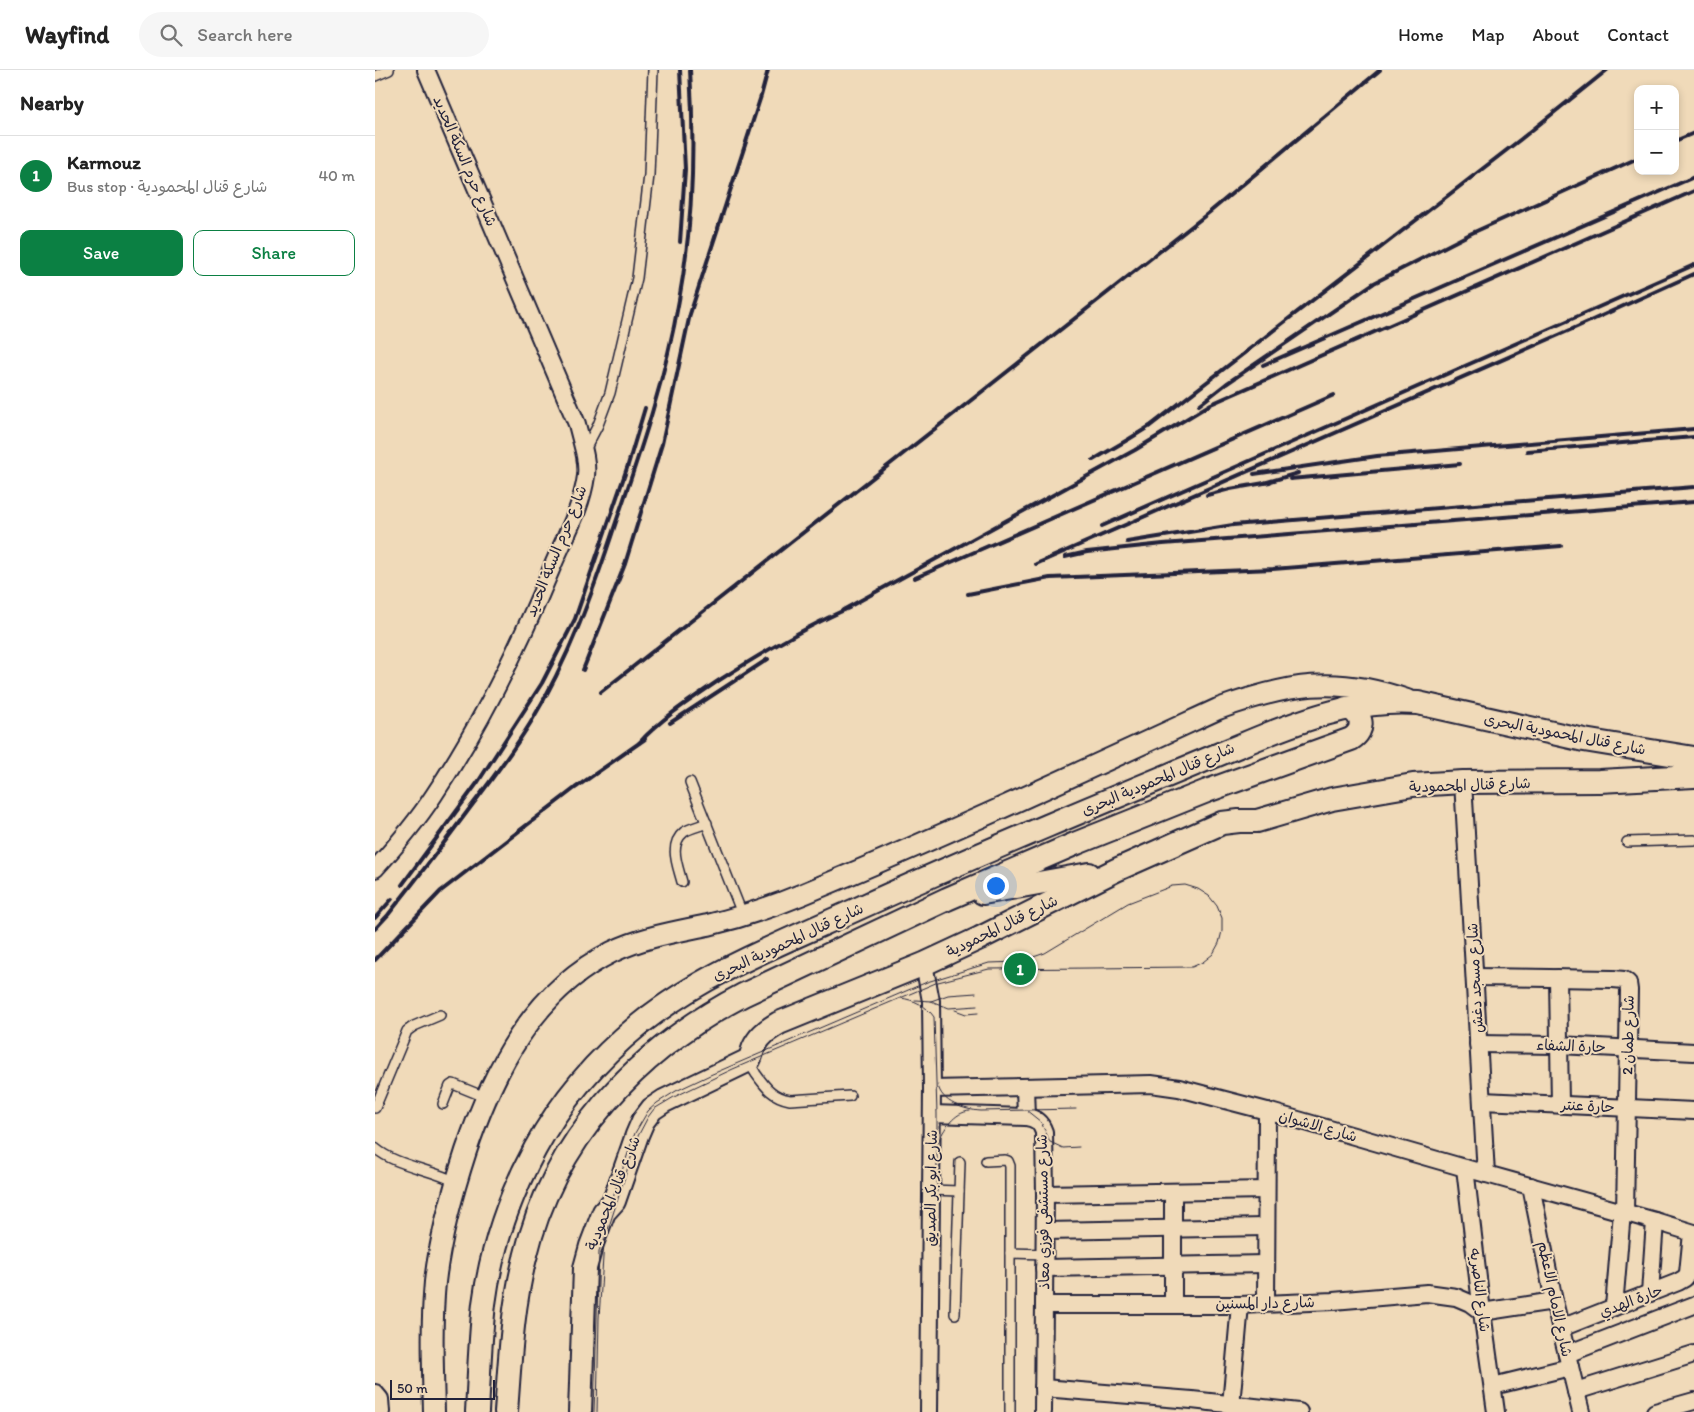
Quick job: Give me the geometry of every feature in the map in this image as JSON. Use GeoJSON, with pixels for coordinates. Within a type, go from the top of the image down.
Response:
{"type":"FeatureCollection","features":[{"type":"Feature","properties":{"kind":"main road","name":"شارع قنال المحمودية البحرى"},"geometry":{"type":"LineString","coordinates":[[477,1412],[485,1303],[490,1270],[498,1239],[520,1177],[539,1141],[571,1093],[592,1068],[640,1024],[694,987],[723,971],[964,861],[1267,734],[1309,718],[1346,708],[1378,703],[1418,704],[1584,740],[1694,758]]}},
{"type":"Feature","properties":{"kind":"main road","name":"شارع قنال المحمودية البحرى"},"geometry":{"type":"LineString","coordinates":[[506,1412],[515,1308],[525,1256],[541,1206],[565,1160],[594,1115],[649,1057],[714,1010],[947,899],[1077,843],[1207,791],[1351,739],[1360,730],[1360,718],[1357,713],[1346,708]]}},
{"type":"Feature","properties":{"kind":"main road","name":"شارع قنال المحمودية"},"geometry":{"type":"LineString","coordinates":[[580,1412],[585,1268],[598,1224],[604,1212],[613,1201],[637,1135],[647,1115],[664,1101],[749,1060],[761,1035],[779,1023],[924,964],[1116,870],[1222,823],[1239,820],[1257,821],[1359,793],[1413,785],[1463,782],[1590,782],[1694,776]]}},
{"type":"Feature","properties":{"kind":"main road"},"geometry":{"type":"LineString","coordinates":[[947,899],[1116,870]]}},
{"type":"Feature","properties":{"kind":"street","name":"شارع حرم السكة الحديد"},"geometry":{"type":"LineString","coordinates":[[375,869],[399,842],[434,796],[473,732],[514,653],[582,494],[586,474],[584,452],[577,424],[426,70]]}},
{"type":"Feature","properties":{"kind":"street"},"geometry":{"type":"LineString","coordinates":[[434,1412],[432,1348],[435,1280],[442,1239],[456,1182],[485,1097],[522,1030],[550,998],[590,964],[628,944],[649,937],[743,916],[773,906],[913,848],[1219,709],[1262,694],[1328,684],[1374,690],[1418,704]]}},
{"type":"Feature","properties":{"kind":"street","name":"شارع مسجد دغش"},"geometry":{"type":"LineString","coordinates":[[1463,782],[1486,1174]]}},
{"type":"Feature","properties":{"kind":"street","name":"شارع ابو بكر الصديق"},"geometry":{"type":"LineString","coordinates":[[924,964],[931,1001],[932,1090],[929,1412]]}},
{"type":"Feature","properties":{"kind":"street","name":"شارع طمان 2"},"geometry":{"type":"LineString","coordinates":[[1475,977],[1613,979],[1624,980],[1628,983],[1627,1108],[1623,1212],[1614,1307]]}},
{"type":"Feature","properties":{"kind":"street"},"geometry":{"type":"LineString","coordinates":[[1558,978],[1560,1104]]}},
{"type":"Feature","properties":{"kind":"street","name":"حارة الشفاء"},"geometry":{"type":"LineString","coordinates":[[1478,1044],[1559,1044],[1694,1052]]}},
{"type":"Feature","properties":{"kind":"street","name":"شارع الاشوان"},"geometry":{"type":"LineString","coordinates":[[932,1090],[1158,1085],[1179,1088],[1267,1111],[1693,1233]]}},
{"type":"Feature","properties":{"kind":"street"},"geometry":{"type":"LineString","coordinates":[[1025,1087],[1026,1117]]}},
{"type":"Feature","properties":{"kind":"street","name":"حارة عنتر"},"geometry":{"type":"LineString","coordinates":[[1482,1101],[1694,1112]]}},
{"type":"Feature","properties":{"kind":"street"},"geometry":{"type":"LineString","coordinates":[[1266,1304],[1267,1111]]}},
{"type":"Feature","properties":{"kind":"street","name":"شارع مستشفى فوزي معاذ"},"geometry":{"type":"LineString","coordinates":[[932,1114],[1026,1117],[1038,1121],[1044,1132],[1043,1412]]}},
{"type":"Feature","properties":{"kind":"street","name":"شارع الناصريه"},"geometry":{"type":"LineString","coordinates":[[1465,1168],[1496,1412]]}},
{"type":"Feature","properties":{"kind":"street","name":"شارع الامام الاعظم"},"geometry":{"type":"LineString","coordinates":[[1531,1186],[1554,1300],[1581,1412]]}},
{"type":"Feature","properties":{"kind":"street"},"geometry":{"type":"LineString","coordinates":[[1045,1194],[1266,1190]]}},
{"type":"Feature","properties":{"kind":"street"},"geometry":{"type":"LineString","coordinates":[[1173,1192],[1173,1304]]}},
{"type":"Feature","properties":{"kind":"street"},"geometry":{"type":"LineString","coordinates":[[1651,1293],[1655,1221]]}},
{"type":"Feature","properties":{"kind":"street"},"geometry":{"type":"LineString","coordinates":[[1045,1230],[1266,1227]]}},
{"type":"Feature","properties":{"kind":"street","name":"حارة الهدي"},"geometry":{"type":"LineString","coordinates":[[1561,1328],[1685,1278],[1688,1273],[1693,1233]]}},
{"type":"Feature","properties":{"kind":"street"},"geometry":{"type":"LineString","coordinates":[[1044,1261],[1173,1266],[1266,1264]]}},
{"type":"Feature","properties":{"kind":"street","name":"شارع دار المسنين"},"geometry":{"type":"LineString","coordinates":[[1044,1305],[1241,1305],[1333,1301],[1427,1293],[1456,1297],[1470,1303],[1482,1312]]}},
{"type":"Feature","properties":{"kind":"street"},"geometry":{"type":"LineString","coordinates":[[1482,1312],[1554,1300]]}},
{"type":"Feature","properties":{"kind":"street"},"geometry":{"type":"LineString","coordinates":[[1231,1405],[1241,1305]]}},
{"type":"Feature","properties":{"kind":"street"},"geometry":{"type":"LineString","coordinates":[[1493,1386],[1569,1361],[1694,1305]]}},
{"type":"Feature","properties":{"kind":"street"},"geometry":{"type":"LineString","coordinates":[[1576,1391],[1694,1354]]}},
{"type":"Feature","properties":{"kind":"street"},"geometry":{"type":"LineString","coordinates":[[1043,1388],[1190,1406],[1231,1405],[1299,1412]]}},
{"type":"Feature","properties":{"kind":"street"},"geometry":{"type":"LineString","coordinates":[[375,1393],[380,1399],[381,1412]]}},
{"type":"Feature","properties":{"kind":"street"},"geometry":{"type":"LineString","coordinates":[[1655,1412],[1694,1401]]}},
{"type":"Feature","properties":{"kind":"lane"},"geometry":{"type":"LineString","coordinates":[[375,76],[389,70]]}},
{"type":"Feature","properties":{"kind":"lane"},"geometry":{"type":"LineString","coordinates":[[584,452],[598,425],[610,393],[637,278],[649,175],[653,70]]}},
{"type":"Feature","properties":{"kind":"lane"},"geometry":{"type":"LineString","coordinates":[[690,782],[743,916]]}},
{"type":"Feature","properties":{"kind":"lane"},"geometry":{"type":"LineString","coordinates":[[682,882],[674,852],[678,840],[685,832],[707,823]]}},
{"type":"Feature","properties":{"kind":"lane"},"geometry":{"type":"LineString","coordinates":[[1627,842],[1694,840]]}},
{"type":"Feature","properties":{"kind":"lane"},"geometry":{"type":"LineString","coordinates":[[375,1108],[407,1030],[440,1015]]}},
{"type":"Feature","properties":{"kind":"lane"},"geometry":{"type":"LineString","coordinates":[[749,1060],[765,1086],[776,1096],[790,1100],[850,1096]]}},
{"type":"Feature","properties":{"kind":"lane"},"geometry":{"type":"LineString","coordinates":[[443,1104],[450,1086],[453,1084],[485,1097]]}},
{"type":"Feature","properties":{"kind":"lane"},"geometry":{"type":"LineString","coordinates":[[375,1148],[389,1158],[456,1182]]}},
{"type":"Feature","properties":{"kind":"lane"},"geometry":{"type":"LineString","coordinates":[[986,1161],[1005,1160],[1010,1164],[1010,1412]]}},
{"type":"Feature","properties":{"kind":"lane"},"geometry":{"type":"LineString","coordinates":[[955,1314],[960,1162]]}},
{"type":"Feature","properties":{"kind":"lane"},"geometry":{"type":"LineString","coordinates":[[931,1190],[959,1191]]}},
{"type":"Feature","properties":{"kind":"lane"},"geometry":{"type":"LineString","coordinates":[[1010,1253],[1044,1261]]}},
{"type":"Feature","properties":{"kind":"tram line"},"geometry":{"type":"LineString","coordinates":[[594,1412],[599,1252],[615,1191],[635,1133],[648,1111],[657,1103],[676,1091],[710,1075],[927,982],[989,963],[1019,962],[1045,953],[1128,903],[1172,886],[1185,885],[1198,889],[1209,896],[1217,906],[1222,918],[1222,931],[1219,943],[1213,954],[1203,962],[1192,967],[989,969],[938,982],[733,1069],[674,1097],[654,1109],[638,1136],[604,1242],[599,1318],[597,1412]]}},
{"type":"Feature","properties":{"kind":"tram line"},"geometry":{"type":"LineString","coordinates":[[915,1000],[931,1001],[948,995],[976,993]]}},
{"type":"Feature","properties":{"kind":"tram line"},"geometry":{"type":"LineString","coordinates":[[901,998],[919,1004],[934,1017],[937,1192]]}},
{"type":"Feature","properties":{"kind":"tram line"},"geometry":{"type":"LineString","coordinates":[[931,1001],[949,1008],[977,1006]]}},
{"type":"Feature","properties":{"kind":"tram line"},"geometry":{"type":"LineString","coordinates":[[955,1010],[966,1014],[978,1013]]}},
{"type":"Feature","properties":{"kind":"tram line"},"geometry":{"type":"LineString","coordinates":[[938,1085],[944,1097],[949,1101],[961,1107],[975,1110],[1076,1109]]}},
{"type":"Feature","properties":{"kind":"tram line"},"geometry":{"type":"LineString","coordinates":[[1026,1110],[1041,1122],[1050,1142],[1063,1148],[1079,1147]]}},
{"type":"Feature","properties":{"kind":"tram line"},"geometry":{"type":"LineString","coordinates":[[938,1142],[954,1118],[959,1114],[970,1111]]}},
{"type":"Feature","properties":{"kind":"railway"},"geometry":{"type":"LineString","coordinates":[[680,70],[685,169],[680,242]]}},
{"type":"Feature","properties":{"kind":"railway"},"geometry":{"type":"LineString","coordinates":[[375,929],[438,851],[524,734],[557,674],[589,599],[643,440],[660,385],[674,328],[684,272],[692,186],[690,70]]}},
{"type":"Feature","properties":{"kind":"railway"},"geometry":{"type":"LineString","coordinates":[[583,670],[625,564],[662,444],[690,314],[768,70]]}},
{"type":"Feature","properties":{"kind":"railway"},"geometry":{"type":"LineString","coordinates":[[601,692],[1211,211],[1380,70]]}},
{"type":"Feature","properties":{"kind":"railway"},"geometry":{"type":"LineString","coordinates":[[1093,460],[1150,426],[1521,139],[1607,70]]}},
{"type":"Feature","properties":{"kind":"railway"},"geometry":{"type":"LineString","coordinates":[[1679,139],[1694,133]]}},
{"type":"Feature","properties":{"kind":"railway"},"geometry":{"type":"LineString","coordinates":[[1199,405],[1226,384],[1374,283],[1472,233],[1634,160]]}},
{"type":"Feature","properties":{"kind":"railway"},"geometry":{"type":"LineString","coordinates":[[1263,365],[1694,177]]}},
{"type":"Feature","properties":{"kind":"railway"},"geometry":{"type":"LineString","coordinates":[[843,610],[1135,450],[1211,404],[1694,191]]}},
{"type":"Feature","properties":{"kind":"railway"},"geometry":{"type":"LineString","coordinates":[[1102,526],[1694,265]]}},
{"type":"Feature","properties":{"kind":"railway"},"geometry":{"type":"LineString","coordinates":[[1036,564],[1694,274]]}},
{"type":"Feature","properties":{"kind":"railway"},"geometry":{"type":"LineString","coordinates":[[915,578],[1334,395]]}},
{"type":"Feature","properties":{"kind":"railway"},"geometry":{"type":"LineString","coordinates":[[402,885],[478,782],[542,683],[575,619],[627,468],[645,408]]}},
{"type":"Feature","properties":{"kind":"railway"},"geometry":{"type":"LineString","coordinates":[[1254,474],[1377,456],[1694,429]]}},
{"type":"Feature","properties":{"kind":"railway"},"geometry":{"type":"LineString","coordinates":[[1527,451],[1694,437]]}},
{"type":"Feature","properties":{"kind":"railway"},"geometry":{"type":"LineString","coordinates":[[1290,479],[1460,464]]}},
{"type":"Feature","properties":{"kind":"railway"},"geometry":{"type":"LineString","coordinates":[[1264,483],[1298,473]]}},
{"type":"Feature","properties":{"kind":"railway"},"geometry":{"type":"LineString","coordinates":[[1207,495],[1270,482]]}},
{"type":"Feature","properties":{"kind":"railway"},"geometry":{"type":"LineString","coordinates":[[1127,542],[1233,525],[1694,487]]}},
{"type":"Feature","properties":{"kind":"railway"},"geometry":{"type":"LineString","coordinates":[[1065,557],[1087,552],[1163,544],[1694,502]]}},
{"type":"Feature","properties":{"kind":"railway"},"geometry":{"type":"LineString","coordinates":[[968,594],[1050,578],[1273,569],[1561,546]]}},
{"type":"Feature","properties":{"kind":"railway"},"geometry":{"type":"LineString","coordinates":[[639,743],[667,717],[718,681],[782,642],[849,608]]}},
{"type":"Feature","properties":{"kind":"railway"},"geometry":{"type":"LineString","coordinates":[[670,723],[768,659]]}},
{"type":"Feature","properties":{"kind":"railway"},"geometry":{"type":"LineString","coordinates":[[375,960],[441,891],[575,788],[645,739]]}},
{"type":"Feature","properties":{"kind":"railway"},"geometry":{"type":"LineString","coordinates":[[375,918],[392,899]]}},
{"type":"Feature","properties":{"kind":"place","name":"Karmouz"},"geometry":{"type":"Point","coordinates":[1020,969]}}]}
